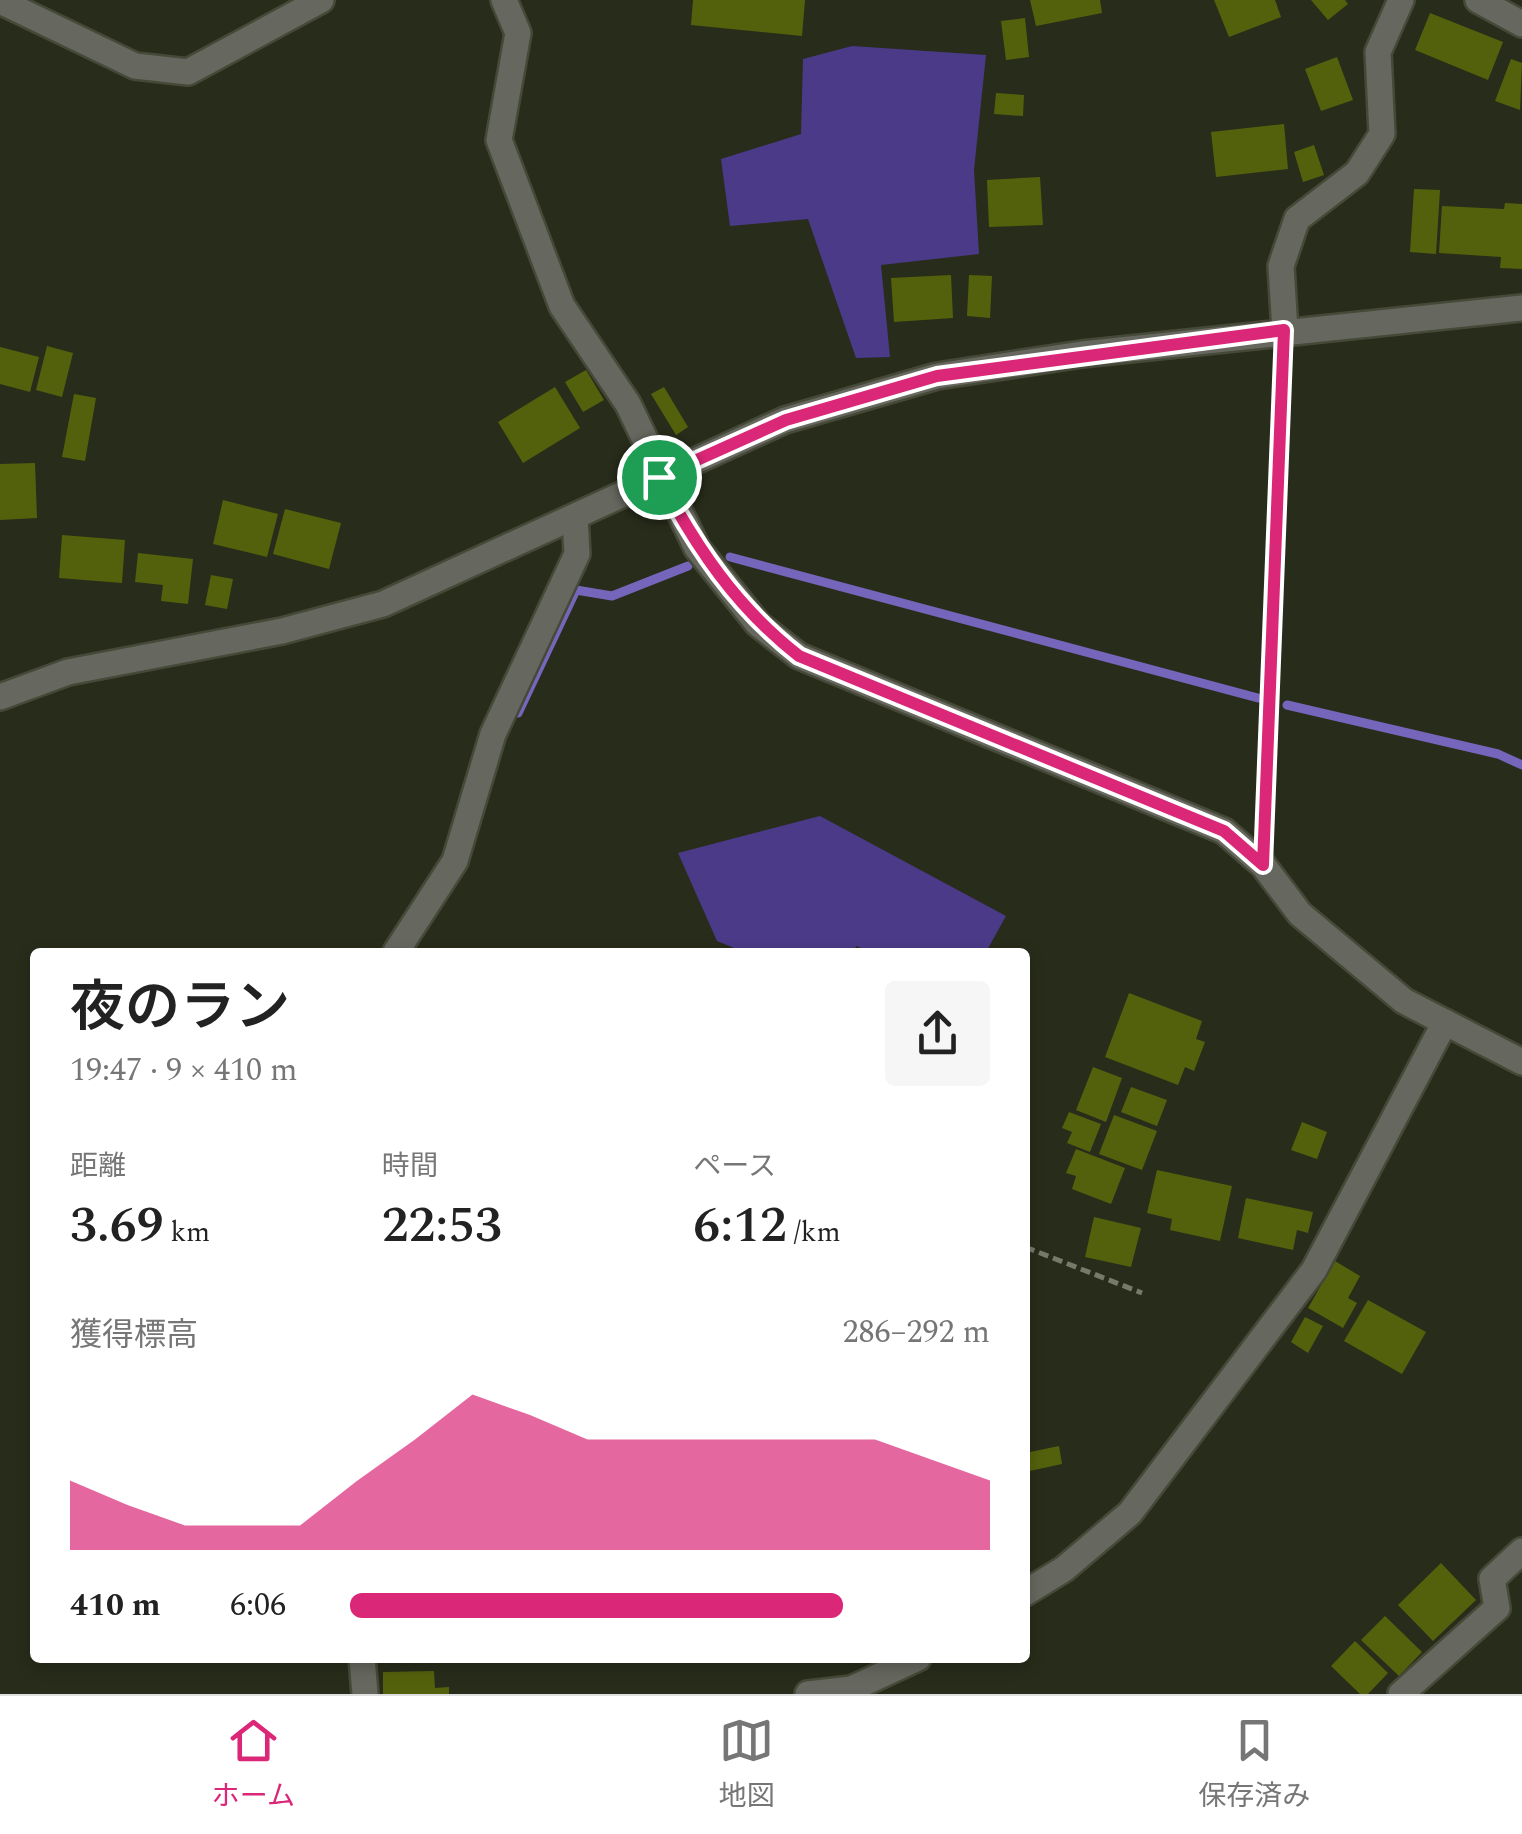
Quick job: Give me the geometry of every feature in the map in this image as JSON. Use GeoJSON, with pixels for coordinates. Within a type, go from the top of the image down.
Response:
{"type":"FeatureCollection","features":[{"type":"Feature","properties":{"kind":"street"},"geometry":{"type":"LineString","coordinates":[[0,1],[134,66],[188,72],[321,0]]}},
{"type":"Feature","properties":{"kind":"street"},"geometry":{"type":"LineString","coordinates":[[504,0],[518,32],[499,140],[562,306],[628,404],[659,477],[696,548],[758,624],[799,656],[1224,831],[1263,865],[1300,914],[1404,1001],[1522,1062]]}},
{"type":"Feature","properties":{"kind":"street"},"geometry":{"type":"LineString","coordinates":[[1284,330],[1280,266],[1297,219],[1357,173],[1382,134],[1378,52],[1401,0]]}},
{"type":"Feature","properties":{"kind":"street"},"geometry":{"type":"LineString","coordinates":[[1478,0],[1522,24]]}},
{"type":"Feature","properties":{"kind":"street"},"geometry":{"type":"LineString","coordinates":[[0,697],[68,672],[282,631],[382,604],[786,420],[937,376],[1284,330],[1522,308]]}},
{"type":"Feature","properties":{"kind":"street"},"geometry":{"type":"LineString","coordinates":[[399,948],[456,861],[493,734],[577,554],[575,516]]}},
{"type":"Feature","properties":{"kind":"street"},"geometry":{"type":"LineString","coordinates":[[1030,1591],[1064,1569],[1130,1514],[1314,1270],[1444,1022]]}},
{"type":"Feature","properties":{"kind":"street"},"geometry":{"type":"LineString","coordinates":[[1401,1694],[1496,1608],[1492,1579],[1522,1551]]}},
{"type":"Feature","properties":{"kind":"street"},"geometry":{"type":"LineString","coordinates":[[362,1663],[365,1694]]}},
{"type":"Feature","properties":{"kind":"street"},"geometry":{"type":"LineString","coordinates":[[808,1694],[852,1692],[908,1663]]}},
{"type":"Feature","properties":{"kind":"path"},"geometry":{"type":"LineString","coordinates":[[1263,865],[1284,330]]}},
{"type":"Feature","properties":{"kind":"path"},"geometry":{"type":"LineString","coordinates":[[1030,1250],[1142,1293]]}},
{"type":"Feature","properties":{"kind":"shaded area"},"geometry":{"type":"Polygon","coordinates":[[[852,46],[986,55],[974,170],[979,254],[881,265],[890,357],[856,358],[808,219],[730,226],[721,159],[801,134],[803,59],[852,46]]]}},
{"type":"Feature","properties":{"kind":"shaded area"},"geometry":{"type":"Polygon","coordinates":[[[820,816],[1006,916],[988,948],[734,948],[717,941],[678,853],[820,816]]]}},
{"type":"Feature","properties":{"kind":"building"},"geometry":{"type":"Polygon","coordinates":[[[693,0],[805,0],[802,36],[691,25],[693,0]]]}},
{"type":"Feature","properties":{"kind":"building"},"geometry":{"type":"Polygon","coordinates":[[[1030,0],[1100,0],[1102,13],[1036,26],[1030,0]]]}},
{"type":"Feature","properties":{"kind":"building"},"geometry":{"type":"Polygon","coordinates":[[[1214,0],[1275,0],[1281,17],[1229,37],[1214,0]]]}},
{"type":"Feature","properties":{"kind":"building"},"geometry":{"type":"Polygon","coordinates":[[[1311,0],[1345,0],[1348,4],[1328,20],[1311,0]]]}},
{"type":"Feature","properties":{"kind":"building"},"geometry":{"type":"Polygon","coordinates":[[[1430,13],[1503,42],[1488,80],[1415,50],[1430,13]]]}},
{"type":"Feature","properties":{"kind":"building"},"geometry":{"type":"Polygon","coordinates":[[[1025,18],[1029,57],[1006,60],[1001,21],[1025,18]]]}},
{"type":"Feature","properties":{"kind":"building"},"geometry":{"type":"Polygon","coordinates":[[[1337,57],[1353,100],[1321,111],[1305,69],[1337,57]]]}},
{"type":"Feature","properties":{"kind":"building"},"geometry":{"type":"Polygon","coordinates":[[[1511,59],[1522,63],[1520,110],[1495,101],[1511,59]]]}},
{"type":"Feature","properties":{"kind":"building"},"geometry":{"type":"Polygon","coordinates":[[[996,93],[1024,95],[1023,116],[994,114],[996,93]]]}},
{"type":"Feature","properties":{"kind":"building"},"geometry":{"type":"Polygon","coordinates":[[[1284,124],[1288,169],[1216,177],[1211,132],[1284,124]]]}},
{"type":"Feature","properties":{"kind":"building"},"geometry":{"type":"Polygon","coordinates":[[[1314,145],[1324,175],[1303,182],[1294,152],[1314,145]]]}},
{"type":"Feature","properties":{"kind":"building"},"geometry":{"type":"Polygon","coordinates":[[[1040,177],[1043,225],[989,227],[987,180],[1040,177]]]}},
{"type":"Feature","properties":{"kind":"building"},"geometry":{"type":"Polygon","coordinates":[[[1414,189],[1440,190],[1436,254],[1410,252],[1414,189]]]}},
{"type":"Feature","properties":{"kind":"building"},"geometry":{"type":"Polygon","coordinates":[[[1505,203],[1522,204],[1522,269],[1500,268],[1501,257],[1439,253],[1442,206],[1504,209],[1505,203]]]}},
{"type":"Feature","properties":{"kind":"building"},"geometry":{"type":"Polygon","coordinates":[[[951,275],[953,318],[894,322],[891,278],[951,275]]]}},
{"type":"Feature","properties":{"kind":"building"},"geometry":{"type":"Polygon","coordinates":[[[969,275],[992,276],[990,318],[967,316],[969,275]]]}},
{"type":"Feature","properties":{"kind":"building"},"geometry":{"type":"Polygon","coordinates":[[[47,346],[73,353],[62,397],[36,390],[47,346]]]}},
{"type":"Feature","properties":{"kind":"building"},"geometry":{"type":"Polygon","coordinates":[[[0,347],[39,357],[30,392],[0,384],[0,347]]]}},
{"type":"Feature","properties":{"kind":"building"},"geometry":{"type":"Polygon","coordinates":[[[586,370],[604,400],[583,412],[565,382],[586,370]]]}},
{"type":"Feature","properties":{"kind":"building"},"geometry":{"type":"Polygon","coordinates":[[[555,387],[580,428],[523,463],[498,422],[555,387]]]}},
{"type":"Feature","properties":{"kind":"building"},"geometry":{"type":"Polygon","coordinates":[[[664,387],[688,427],[676,435],[651,394],[664,387]]]}},
{"type":"Feature","properties":{"kind":"building"},"geometry":{"type":"Polygon","coordinates":[[[74,394],[96,398],[85,461],[62,457],[74,394]]]}},
{"type":"Feature","properties":{"kind":"building"},"geometry":{"type":"Polygon","coordinates":[[[35,463],[37,518],[0,520],[0,464],[35,463]]]}},
{"type":"Feature","properties":{"kind":"building"},"geometry":{"type":"Polygon","coordinates":[[[223,500],[278,514],[267,557],[213,544],[223,500]]]}},
{"type":"Feature","properties":{"kind":"building"},"geometry":{"type":"Polygon","coordinates":[[[285,509],[341,523],[329,569],[273,554],[285,509]]]}},
{"type":"Feature","properties":{"kind":"building"},"geometry":{"type":"Polygon","coordinates":[[[62,535],[125,540],[122,583],[59,578],[62,535]]]}},
{"type":"Feature","properties":{"kind":"building"},"geometry":{"type":"Polygon","coordinates":[[[138,553],[193,559],[188,604],[161,601],[163,585],[135,582],[138,553]]]}},
{"type":"Feature","properties":{"kind":"building"},"geometry":{"type":"Polygon","coordinates":[[[211,575],[233,579],[227,609],[205,605],[211,575]]]}},
{"type":"Feature","properties":{"kind":"building"},"geometry":{"type":"Polygon","coordinates":[[[1129,993],[1202,1021],[1196,1039],[1205,1042],[1194,1071],[1185,1067],[1178,1085],[1105,1057],[1129,993]]]}},
{"type":"Feature","properties":{"kind":"building"},"geometry":{"type":"Polygon","coordinates":[[[1093,1067],[1122,1078],[1106,1122],[1076,1110],[1093,1067]]]}},
{"type":"Feature","properties":{"kind":"building"},"geometry":{"type":"Polygon","coordinates":[[[1131,1087],[1167,1100],[1157,1126],[1121,1112],[1131,1087]]]}},
{"type":"Feature","properties":{"kind":"building"},"geometry":{"type":"Polygon","coordinates":[[[1069,1112],[1101,1124],[1090,1152],[1067,1143],[1072,1132],[1062,1128],[1069,1112]]]}},
{"type":"Feature","properties":{"kind":"building"},"geometry":{"type":"Polygon","coordinates":[[[1114,1115],[1157,1131],[1142,1170],[1099,1154],[1114,1115]]]}},
{"type":"Feature","properties":{"kind":"building"},"geometry":{"type":"Polygon","coordinates":[[[1302,1122],[1327,1132],[1317,1159],[1291,1150],[1302,1122]]]}},
{"type":"Feature","properties":{"kind":"building"},"geometry":{"type":"Polygon","coordinates":[[[1076,1149],[1125,1168],[1111,1204],[1072,1189],[1076,1176],[1066,1173],[1076,1149]]]}},
{"type":"Feature","properties":{"kind":"building"},"geometry":{"type":"Polygon","coordinates":[[[1157,1170],[1232,1186],[1220,1241],[1170,1230],[1172,1219],[1147,1213],[1157,1170]]]}},
{"type":"Feature","properties":{"kind":"building"},"geometry":{"type":"Polygon","coordinates":[[[1246,1198],[1313,1212],[1308,1233],[1297,1230],[1293,1250],[1238,1238],[1246,1198]]]}},
{"type":"Feature","properties":{"kind":"building"},"geometry":{"type":"Polygon","coordinates":[[[1094,1217],[1141,1228],[1131,1267],[1085,1257],[1094,1217]]]}},
{"type":"Feature","properties":{"kind":"building"},"geometry":{"type":"Polygon","coordinates":[[[1335,1261],[1360,1276],[1348,1298],[1357,1303],[1343,1328],[1308,1308],[1335,1261]]]}},
{"type":"Feature","properties":{"kind":"building"},"geometry":{"type":"Polygon","coordinates":[[[1368,1300],[1426,1332],[1402,1374],[1344,1341],[1368,1300]]]}},
{"type":"Feature","properties":{"kind":"building"},"geometry":{"type":"Polygon","coordinates":[[[1305,1317],[1323,1326],[1308,1353],[1291,1342],[1305,1317]]]}},
{"type":"Feature","properties":{"kind":"building"},"geometry":{"type":"Polygon","coordinates":[[[1059,1446],[1062,1464],[1030,1471],[1030,1452],[1059,1446]]]}},
{"type":"Feature","properties":{"kind":"building"},"geometry":{"type":"Polygon","coordinates":[[[1441,1563],[1476,1600],[1433,1641],[1398,1605],[1441,1563]]]}},
{"type":"Feature","properties":{"kind":"building"},"geometry":{"type":"Polygon","coordinates":[[[1385,1616],[1422,1652],[1399,1676],[1361,1640],[1385,1616]]]}},
{"type":"Feature","properties":{"kind":"building"},"geometry":{"type":"Polygon","coordinates":[[[1355,1641],[1388,1673],[1368,1694],[1360,1694],[1331,1666],[1355,1641]]]}},
{"type":"Feature","properties":{"kind":"building"},"geometry":{"type":"Polygon","coordinates":[[[434,1671],[435,1688],[449,1687],[449,1694],[383,1694],[383,1672],[434,1671]]]}},
{"type":"Feature","properties":{"kind":"waterway"},"geometry":{"type":"LineString","coordinates":[[730,557],[1258,698]]}},
{"type":"Feature","properties":{"kind":"waterway"},"geometry":{"type":"LineString","coordinates":[[518,713],[576,590],[612,596],[688,566]]}},
{"type":"Feature","properties":{"kind":"waterway"},"geometry":{"type":"LineString","coordinates":[[1287,705],[1498,754],[1522,765]]}},
{"type":"Feature","properties":{"kind":"route"},"geometry":{"type":"LineString","coordinates":[[1284,330],[1263,865],[1224,831],[799,656],[758,624],[696,548],[659,477],[786,420],[937,376],[1284,330]]}}]}
